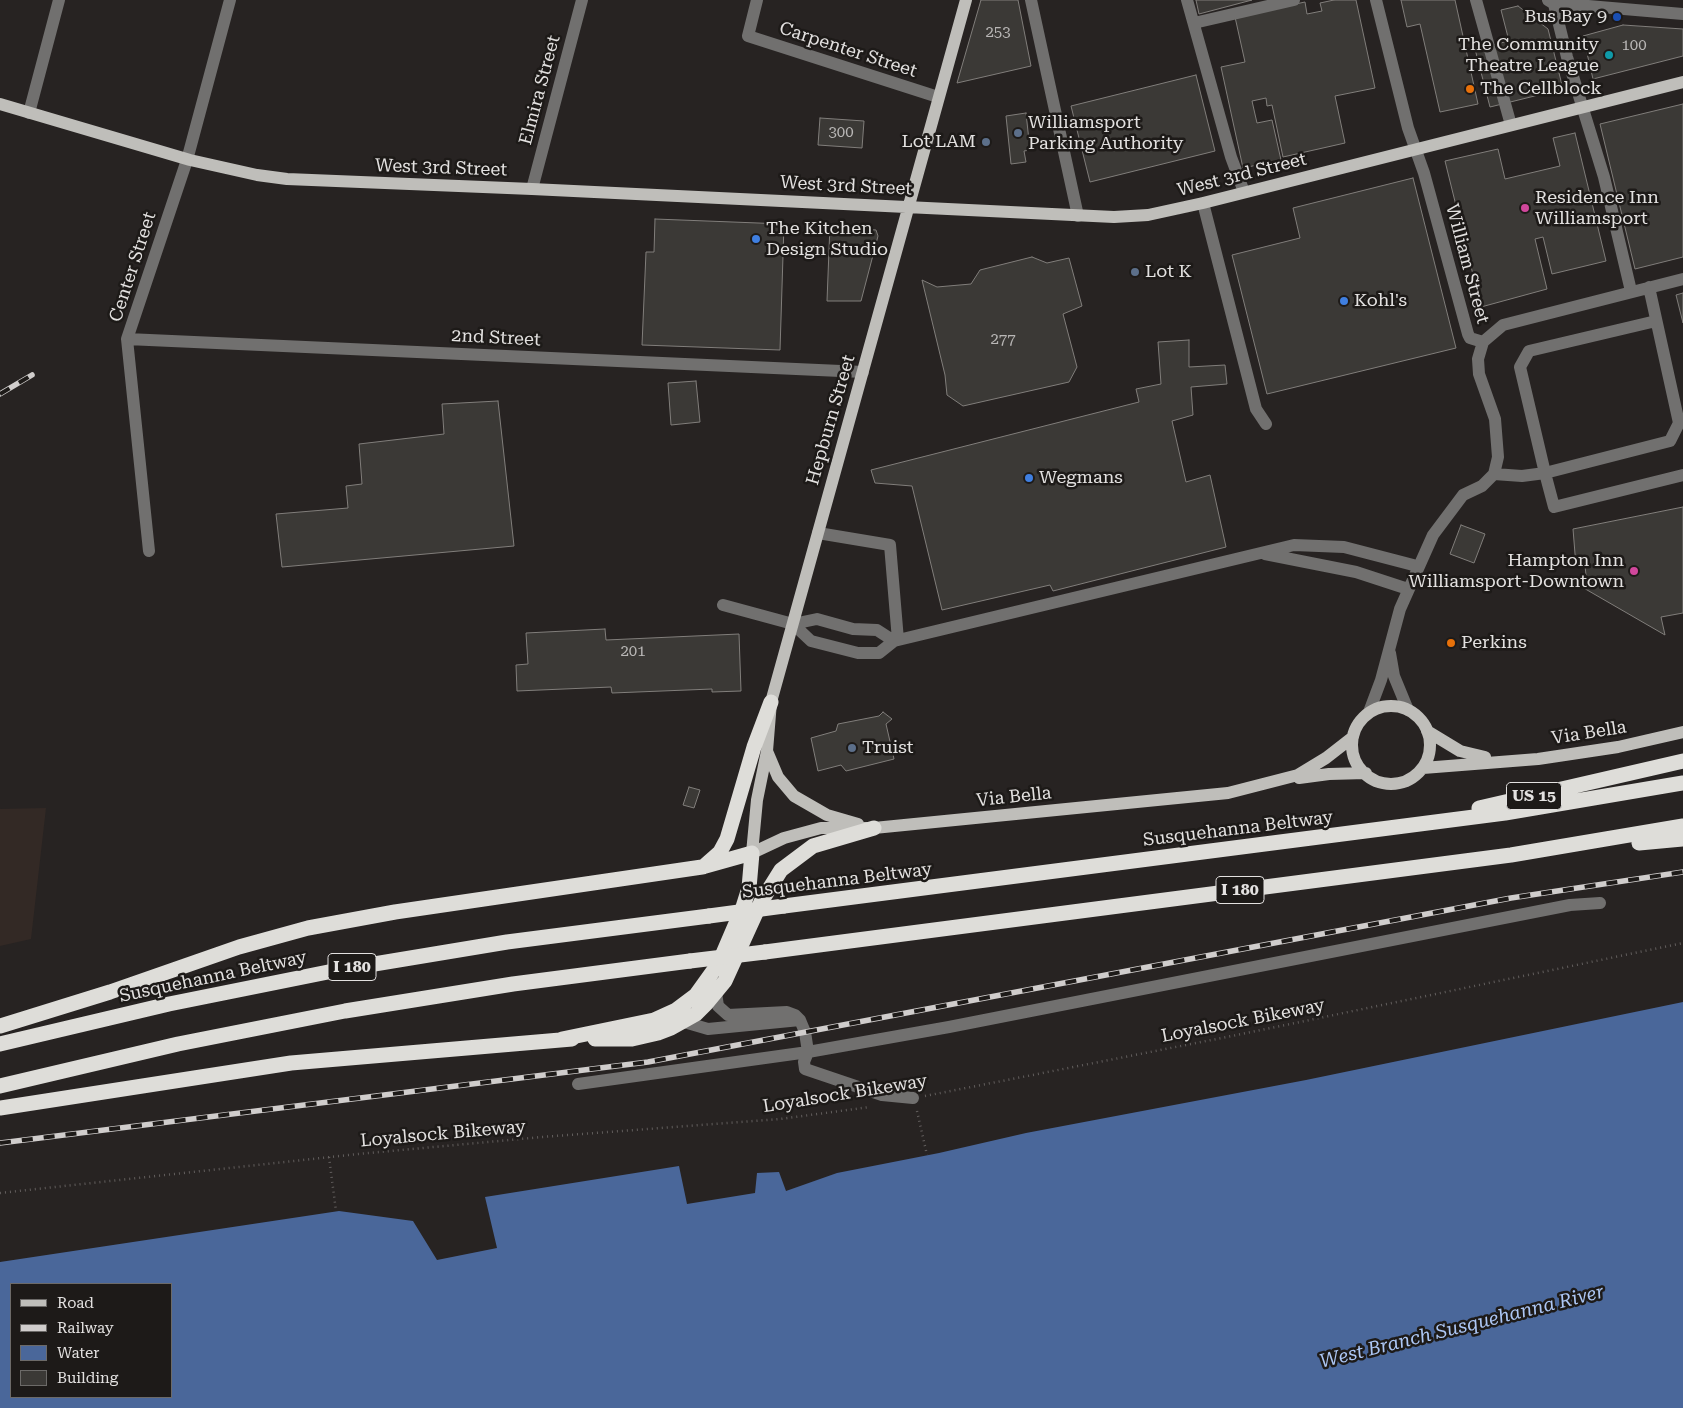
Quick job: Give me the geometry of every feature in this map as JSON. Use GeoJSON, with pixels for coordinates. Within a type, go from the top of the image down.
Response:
{"type":"FeatureCollection","features":[{"type":"Feature","properties":{"kind":"highway"},"geometry":{"type":"LineString","coordinates":[[702,868],[720,852],[727,838],[754,748],[771,702]]}},
{"type":"Feature","properties":{"kind":"highway","name":"US 15"},"geometry":{"type":"LineString","coordinates":[[1384,829],[1683,762]]}},
{"type":"Feature","properties":{"kind":"highway","name":"Susquehanna Beltway"},"geometry":{"type":"LineString","coordinates":[[0,1044],[169,1004],[338,970],[507,942],[1384,829],[1588,801],[1683,783]]}},
{"type":"Feature","properties":{"kind":"highway","name":"I 180"},"geometry":{"type":"LineString","coordinates":[[0,1086],[178,1044],[345,1011],[513,984],[1511,855],[1683,826]]}},
{"type":"Feature","properties":{"kind":"highway"},"geometry":{"type":"LineString","coordinates":[[0,1108],[291,1063],[562,1039],[632,1039],[658,1033],[684,1022],[716,993],[732,968],[766,891],[781,870],[813,846],[874,828]]}},
{"type":"Feature","properties":{"kind":"highway"},"geometry":{"type":"LineString","coordinates":[[1511,855],[1683,839]]}},
{"type":"Feature","properties":{"kind":"highway"},"geometry":{"type":"LineString","coordinates":[[0,1026],[110,992],[239,947],[308,928],[395,912],[702,868],[752,853],[749,888],[743,906],[716,968],[696,994],[676,1010],[654,1020],[562,1039]]}},
{"type":"Feature","properties":{"kind":"main road","name":"Hepburn Street"},"geometry":{"type":"LineString","coordinates":[[752,853],[757,800],[767,750],[771,702],[966,0]]}},
{"type":"Feature","properties":{"kind":"main road","name":"West 3rd Street"},"geometry":{"type":"LineString","coordinates":[[0,104],[186,160],[257,175],[287,179],[532,188],[1078,216],[1148,215],[1203,203],[1683,82]]}},
{"type":"Feature","properties":{"kind":"main road"},"geometry":{"type":"LineString","coordinates":[[1392,706],[1408,710],[1416,716],[1428,731],[1430,750],[1423,768],[1415,776],[1397,783],[1382,782],[1366,773],[1355,757],[1353,737],[1361,719],[1369,712],[1392,706]]}},
{"type":"Feature","properties":{"kind":"main road","name":"Via Bella"},"geometry":{"type":"LineString","coordinates":[[1428,731],[1460,751],[1500,760]]}},
{"type":"Feature","properties":{"kind":"main road","name":"Via Bella"},"geometry":{"type":"LineString","coordinates":[[1423,768],[1500,760],[1538,759],[1618,747],[1683,732]]}},
{"type":"Feature","properties":{"kind":"main road","name":"Via Bella"},"geometry":{"type":"LineString","coordinates":[[1282,780],[1316,765],[1353,737]]}},
{"type":"Feature","properties":{"kind":"main road"},"geometry":{"type":"LineString","coordinates":[[767,750],[778,777],[804,803],[826,815],[874,828]]}},
{"type":"Feature","properties":{"kind":"main road","name":"Via Bella"},"geometry":{"type":"LineString","coordinates":[[752,853],[784,838],[808,830],[874,828],[1197,797],[1282,780],[1329,774],[1366,773]]}},
{"type":"Feature","properties":{"kind":"street"},"geometry":{"type":"LineString","coordinates":[[29,113],[59,0]]}},
{"type":"Feature","properties":{"kind":"street","name":"Center Street"},"geometry":{"type":"LineString","coordinates":[[149,552],[127,339],[186,160],[230,0]]}},
{"type":"Feature","properties":{"kind":"street","name":"Elmira Street"},"geometry":{"type":"LineString","coordinates":[[532,188],[582,0]]}},
{"type":"Feature","properties":{"kind":"street","name":"Carpenter Street"},"geometry":{"type":"LineString","coordinates":[[757,0],[748,36],[938,97]]}},
{"type":"Feature","properties":{"kind":"street"},"geometry":{"type":"LineString","coordinates":[[1031,0],[1078,216]]}},
{"type":"Feature","properties":{"kind":"street"},"geometry":{"type":"LineString","coordinates":[[1187,0],[1231,157],[1244,192]]}},
{"type":"Feature","properties":{"kind":"street"},"geometry":{"type":"LineString","coordinates":[[1194,23],[1294,0]]}},
{"type":"Feature","properties":{"kind":"street","name":"William Street"},"geometry":{"type":"LineString","coordinates":[[1376,0],[1408,128],[1416,150],[1468,334],[1483,342],[1478,359],[1479,374],[1495,419],[1498,457],[1494,474]]}},
{"type":"Feature","properties":{"kind":"street"},"geometry":{"type":"LineString","coordinates":[[1476,0],[1512,125]]}},
{"type":"Feature","properties":{"kind":"street"},"geometry":{"type":"LineString","coordinates":[[1631,291],[1604,177],[1551,1],[1683,14]]}},
{"type":"Feature","properties":{"kind":"street"},"geometry":{"type":"LineString","coordinates":[[1203,203],[1256,409],[1266,424]]}},
{"type":"Feature","properties":{"kind":"street"},"geometry":{"type":"LineString","coordinates":[[1483,342],[1503,326],[1683,278]]}},
{"type":"Feature","properties":{"kind":"street"},"geometry":{"type":"LineString","coordinates":[[1369,712],[1417,566],[1432,536],[1463,495],[1482,486],[1494,474],[1522,476],[1545,473],[1670,441],[1679,423],[1649,286]]}},
{"type":"Feature","properties":{"kind":"street"},"geometry":{"type":"LineString","coordinates":[[1656,321],[1529,351],[1520,367],[1554,507],[1683,475]]}},
{"type":"Feature","properties":{"kind":"street","name":"2nd Street"},"geometry":{"type":"LineString","coordinates":[[127,339],[863,372]]}},
{"type":"Feature","properties":{"kind":"street"},"geometry":{"type":"LineString","coordinates":[[818,533],[890,545],[896,640]]}},
{"type":"Feature","properties":{"kind":"street"},"geometry":{"type":"LineString","coordinates":[[793,624],[811,641],[858,652],[879,653],[896,640],[1294,545],[1344,547],[1417,566]]}},
{"type":"Feature","properties":{"kind":"street"},"geometry":{"type":"LineString","coordinates":[[1250,555],[1284,556],[1356,572],[1408,589]]}},
{"type":"Feature","properties":{"kind":"street"},"geometry":{"type":"LineString","coordinates":[[724,605],[793,624],[817,619],[853,629],[877,630],[896,640]]}},
{"type":"Feature","properties":{"kind":"street"},"geometry":{"type":"LineString","coordinates":[[1390,646],[1394,676],[1408,710]]}},
{"type":"Feature","properties":{"kind":"street"},"geometry":{"type":"LineString","coordinates":[[578,1084],[808,1052],[959,1025],[1570,905],[1600,903]]}},
{"type":"Feature","properties":{"kind":"street"},"geometry":{"type":"LineString","coordinates":[[716,993],[718,1006],[728,1015],[787,1012],[800,1020],[805,1032],[808,1052],[804,1062],[805,1069],[882,1095],[913,1098]]}},
{"type":"Feature","properties":{"kind":"street"},"geometry":{"type":"LineString","coordinates":[[684,1022],[708,1029],[800,1020]]}},
{"type":"Feature","properties":{"kind":"path","name":"Loyalsock Bikeway"},"geometry":{"type":"LineString","coordinates":[[913,1098],[1242,1034],[1683,943]]}},
{"type":"Feature","properties":{"kind":"path"},"geometry":{"type":"LineString","coordinates":[[913,1098],[916,1103],[927,1155]]}},
{"type":"Feature","properties":{"kind":"path","name":"Loyalsock Bikeway"},"geometry":{"type":"LineString","coordinates":[[0,1193],[329,1157],[542,1137],[780,1118],[876,1106]]}},
{"type":"Feature","properties":{"kind":"path"},"geometry":{"type":"LineString","coordinates":[[329,1157],[336,1211]]}},
{"type":"Feature","properties":{"kind":"shaded area"},"geometry":{"type":"Polygon","coordinates":[[[46,808],[31,939],[0,946],[0,809],[46,808]]]}},
{"type":"Feature","properties":{"kind":"water","name":"West Branch Susquehanna River"},"geometry":{"type":"Polygon","coordinates":[[[1683,1002],[1683,1408],[0,1408],[0,1262],[339,1211],[413,1221],[437,1260],[497,1248],[485,1197],[679,1166],[687,1204],[755,1193],[757,1173],[779,1172],[786,1191],[837,1173],[939,1153],[1026,1133],[1306,1080],[1683,1002]]]}},
{"type":"Feature","properties":{"kind":"building"},"geometry":{"type":"Polygon","coordinates":[[[981,0],[1018,0],[1031,66],[957,83],[981,0]]]}},
{"type":"Feature","properties":{"kind":"building"},"geometry":{"type":"Polygon","coordinates":[[[1196,0],[1252,0],[1199,14],[1196,0]]]}},
{"type":"Feature","properties":{"kind":"building"},"geometry":{"type":"Polygon","coordinates":[[[1334,0],[1356,0],[1375,88],[1335,96],[1345,143],[1283,157],[1272,105],[1267,106],[1266,98],[1252,101],[1257,123],[1272,120],[1281,160],[1243,168],[1221,67],[1245,62],[1235,17],[1305,2],[1307,14],[1322,11],[1320,3],[1334,0]]]}},
{"type":"Feature","properties":{"kind":"building"},"geometry":{"type":"Polygon","coordinates":[[[1401,0],[1455,0],[1478,104],[1440,112],[1420,24],[1407,27],[1401,0]]]}},
{"type":"Feature","properties":{"kind":"building"},"geometry":{"type":"Polygon","coordinates":[[[1518,6],[1548,29],[1563,89],[1490,107],[1475,49],[1509,41],[1501,10],[1518,6]]]}},
{"type":"Feature","properties":{"kind":"building"},"geometry":{"type":"Polygon","coordinates":[[[1623,25],[1683,29],[1683,56],[1593,79],[1583,36],[1623,25]]]}},
{"type":"Feature","properties":{"kind":"building"},"geometry":{"type":"Polygon","coordinates":[[[1196,75],[1215,151],[1090,182],[1071,106],[1196,75]]]}},
{"type":"Feature","properties":{"kind":"building"},"geometry":{"type":"Polygon","coordinates":[[[1683,104],[1683,257],[1635,269],[1600,124],[1683,104]]]}},
{"type":"Feature","properties":{"kind":"building","name":"Williamsport Parking Authority"},"geometry":{"type":"Polygon","coordinates":[[[1026,113],[1030,150],[1024,151],[1026,162],[1011,164],[1006,116],[1026,113]]]}},
{"type":"Feature","properties":{"kind":"building"},"geometry":{"type":"Polygon","coordinates":[[[820,118],[864,121],[862,148],[818,145],[820,118]]]}},
{"type":"Feature","properties":{"kind":"building","name":"Residence Inn Williamsport"},"geometry":{"type":"Polygon","coordinates":[[[1575,133],[1606,261],[1552,274],[1543,237],[1535,239],[1547,289],[1481,307],[1445,161],[1498,149],[1505,179],[1560,166],[1553,138],[1575,133]]]}},
{"type":"Feature","properties":{"kind":"building","name":"Kohl's"},"geometry":{"type":"Polygon","coordinates":[[[1413,178],[1456,348],[1267,394],[1232,255],[1300,238],[1293,208],[1413,178]]]}},
{"type":"Feature","properties":{"kind":"building"},"geometry":{"type":"Polygon","coordinates":[[[655,219],[784,224],[780,350],[642,345],[646,252],[654,252],[655,219]]]}},
{"type":"Feature","properties":{"kind":"building"},"geometry":{"type":"Polygon","coordinates":[[[830,225],[876,230],[878,236],[861,301],[827,301],[830,225]]]}},
{"type":"Feature","properties":{"kind":"building"},"geometry":{"type":"Polygon","coordinates":[[[1032,257],[1047,263],[1069,258],[1082,306],[1063,314],[1077,367],[1069,382],[963,406],[947,395],[945,375],[922,280],[937,287],[971,284],[980,270],[1032,257]]]}},
{"type":"Feature","properties":{"kind":"building"},"geometry":{"type":"Polygon","coordinates":[[[1683,293],[1683,323],[1676,295],[1683,293]]]}},
{"type":"Feature","properties":{"kind":"building","name":"Wegmans"},"geometry":{"type":"Polygon","coordinates":[[[1189,340],[1189,367],[1225,365],[1227,384],[1191,387],[1193,415],[1172,421],[1186,482],[1210,475],[1226,547],[1053,591],[1050,585],[942,610],[912,486],[875,483],[871,470],[1139,402],[1136,389],[1161,384],[1158,342],[1189,340]]]}},
{"type":"Feature","properties":{"kind":"building"},"geometry":{"type":"Polygon","coordinates":[[[696,381],[700,422],[671,425],[668,383],[696,381]]]}},
{"type":"Feature","properties":{"kind":"building"},"geometry":{"type":"Polygon","coordinates":[[[498,401],[514,546],[282,567],[276,514],[348,508],[346,486],[362,484],[359,444],[444,434],[442,404],[498,401]]]}},
{"type":"Feature","properties":{"kind":"building","name":"Hampton Inn Williamsport-Downtown"},"geometry":{"type":"Polygon","coordinates":[[[1683,507],[1683,613],[1661,617],[1665,635],[1575,583],[1586,575],[1585,566],[1576,566],[1573,529],[1683,507]]]}},
{"type":"Feature","properties":{"kind":"building"},"geometry":{"type":"Polygon","coordinates":[[[1461,525],[1485,534],[1474,563],[1450,554],[1461,525]]]}},
{"type":"Feature","properties":{"kind":"building"},"geometry":{"type":"Polygon","coordinates":[[[605,629],[606,640],[739,634],[741,691],[712,692],[712,689],[612,693],[611,687],[517,691],[516,665],[528,664],[526,633],[605,629]]]}},
{"type":"Feature","properties":{"kind":"building","name":"Truist"},"geometry":{"type":"Polygon","coordinates":[[[883,712],[892,719],[886,724],[894,759],[846,771],[841,765],[818,771],[811,738],[836,731],[838,724],[879,716],[883,712]]]}},
{"type":"Feature","properties":{"kind":"building"},"geometry":{"type":"Polygon","coordinates":[[[689,787],[700,790],[694,808],[683,805],[689,787]]]}},
{"type":"Feature","properties":{"kind":"railway"},"geometry":{"type":"LineString","coordinates":[[0,394],[32,375]]}},
{"type":"Feature","properties":{"kind":"railway"},"geometry":{"type":"LineString","coordinates":[[0,1143],[648,1062],[1511,898],[1683,872]]}},
{"type":"Feature","properties":{"kind":"place","name":"Bus Bay 9"},"geometry":{"type":"Point","coordinates":[1617,17]}},
{"type":"Feature","properties":{"kind":"place","name":"The Community Theatre League"},"geometry":{"type":"Point","coordinates":[1609,55]}},
{"type":"Feature","properties":{"kind":"place","name":"The Cellblock"},"geometry":{"type":"Point","coordinates":[1470,89]}},
{"type":"Feature","properties":{"kind":"place","name":"Williamsport Parking Authority"},"geometry":{"type":"Point","coordinates":[1018,133]}},
{"type":"Feature","properties":{"kind":"place","name":"Lot LAM"},"geometry":{"type":"Point","coordinates":[986,142]}},
{"type":"Feature","properties":{"kind":"place","name":"Residence Inn Williamsport"},"geometry":{"type":"Point","coordinates":[1525,208]}},
{"type":"Feature","properties":{"kind":"place","name":"The Kitchen Design Studio"},"geometry":{"type":"Point","coordinates":[756,239]}},
{"type":"Feature","properties":{"kind":"place","name":"Lot K"},"geometry":{"type":"Point","coordinates":[1135,272]}},
{"type":"Feature","properties":{"kind":"place","name":"Kohl's"},"geometry":{"type":"Point","coordinates":[1344,301]}},
{"type":"Feature","properties":{"kind":"place","name":"Wegmans"},"geometry":{"type":"Point","coordinates":[1029,478]}},
{"type":"Feature","properties":{"kind":"place","name":"Hampton Inn Williamsport-Downtown"},"geometry":{"type":"Point","coordinates":[1634,571]}},
{"type":"Feature","properties":{"kind":"place","name":"Perkins"},"geometry":{"type":"Point","coordinates":[1451,643]}},
{"type":"Feature","properties":{"kind":"place","name":"Truist"},"geometry":{"type":"Point","coordinates":[852,748]}}]}
